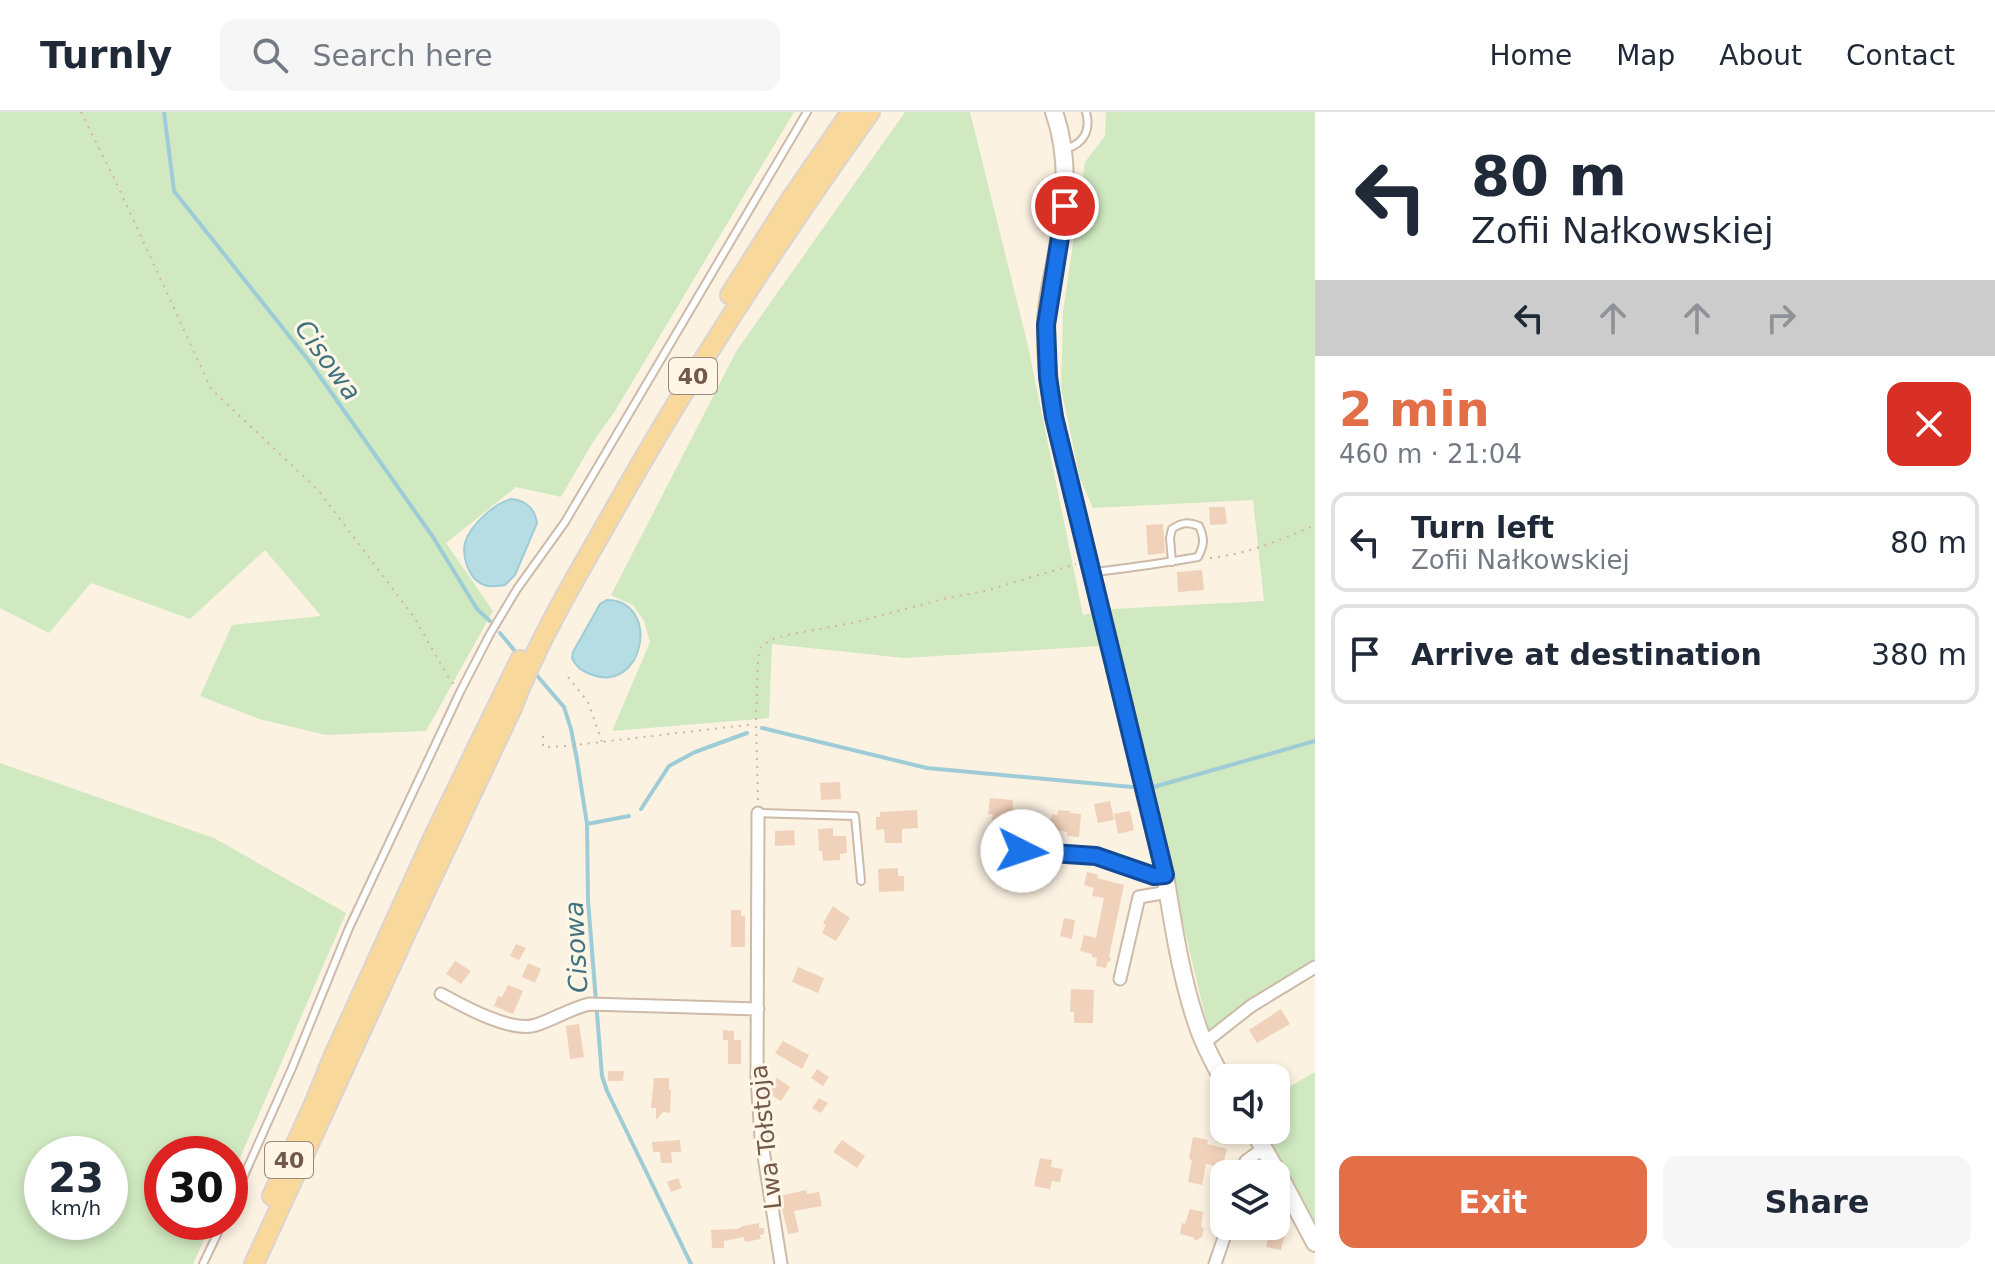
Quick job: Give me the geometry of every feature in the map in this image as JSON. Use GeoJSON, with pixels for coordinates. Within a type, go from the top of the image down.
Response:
{"type":"FeatureCollection","features":[{"type":"Feature","properties":{"kind":"main road","name":"40"},"geometry":{"type":"LineString","coordinates":[[241,1264],[434,836],[614,486],[770,231],[851,112]]}},
{"type":"Feature","properties":{"kind":"main road","name":"40"},"geometry":{"type":"LineString","coordinates":[[532,648],[713,344],[802,208],[870,112]]}},
{"type":"Feature","properties":{"kind":"main road","name":"40"},"geometry":{"type":"LineString","coordinates":[[254,1264],[512,708],[520,673]]}},
{"type":"Feature","properties":{"kind":"street"},"geometry":{"type":"LineString","coordinates":[[1054,112],[1063,150],[1065,176],[1065,206],[1046,325],[1048,377],[1054,417],[1166,884],[1191,1003],[1204,1043],[1215,1064]]}},
{"type":"Feature","properties":{"kind":"street","name":"Lwa Tołstoja"},"geometry":{"type":"LineString","coordinates":[[758,813],[757,1078],[761,1137],[781,1264]]}},
{"type":"Feature","properties":{"kind":"street"},"geometry":{"type":"LineString","coordinates":[[1022,851],[1096,856],[1154,876],[1166,884]]}},
{"type":"Feature","properties":{"kind":"street"},"geometry":{"type":"LineString","coordinates":[[1120,979],[1139,897],[1166,884]]}},
{"type":"Feature","properties":{"kind":"street"},"geometry":{"type":"LineString","coordinates":[[1204,1043],[1251,1006],[1315,967]]}},
{"type":"Feature","properties":{"kind":"street"},"geometry":{"type":"LineString","coordinates":[[441,994],[485,1017],[523,1027],[589,1004],[758,1009]]}},
{"type":"Feature","properties":{"kind":"street"},"geometry":{"type":"LineString","coordinates":[[1262,1144],[1315,1243]]}},
{"type":"Feature","properties":{"kind":"street"},"geometry":{"type":"LineString","coordinates":[[1247,1160],[1264,1148]]}},
{"type":"Feature","properties":{"kind":"street"},"geometry":{"type":"LineString","coordinates":[[1215,1264],[1223,1240]]}},
{"type":"Feature","properties":{"kind":"lane"},"geometry":{"type":"LineString","coordinates":[[248,1167],[349,928],[490,634],[565,522],[807,112]]}},
{"type":"Feature","properties":{"kind":"lane"},"geometry":{"type":"LineString","coordinates":[[1063,150],[1080,142],[1088,131],[1086,112]]}},
{"type":"Feature","properties":{"kind":"lane"},"geometry":{"type":"LineString","coordinates":[[1091,566],[1172,562],[1198,557],[1204,545],[1204,535],[1199,526],[1180,523],[1172,529],[1172,562]]}},
{"type":"Feature","properties":{"kind":"lane"},"geometry":{"type":"LineString","coordinates":[[758,813],[855,816],[861,881]]}},
{"type":"Feature","properties":{"kind":"lane"},"geometry":{"type":"LineString","coordinates":[[203,1264],[214,1240]]}},
{"type":"Feature","properties":{"kind":"path"},"geometry":{"type":"LineString","coordinates":[[81,112],[211,389],[318,490],[414,617],[450,680],[461,690]]}},
{"type":"Feature","properties":{"kind":"path"},"geometry":{"type":"LineString","coordinates":[[1198,557],[1212,558],[1253,550],[1315,525]]}},
{"type":"Feature","properties":{"kind":"path"},"geometry":{"type":"LineString","coordinates":[[758,813],[756,723],[761,646],[773,639],[1091,566]]}},
{"type":"Feature","properties":{"kind":"path"},"geometry":{"type":"LineString","coordinates":[[568,677],[588,702],[602,743]]}},
{"type":"Feature","properties":{"kind":"path"},"geometry":{"type":"LineString","coordinates":[[543,736],[543,747],[567,746],[756,723]]}},
{"type":"Feature","properties":{"kind":"green space"},"geometry":{"type":"Polygon","coordinates":[[[0,112],[794,112],[561,497],[516,487],[446,543],[493,611],[426,731],[326,735],[259,719],[200,696],[232,625],[321,616],[265,550],[190,619],[91,583],[49,633],[0,608],[0,112]]]}},
{"type":"Feature","properties":{"kind":"green space"},"geometry":{"type":"Polygon","coordinates":[[[905,112],[970,112],[1028,346],[1083,615],[1112,609],[1264,601],[1253,500],[1093,508],[1080,479],[1061,388],[1063,311],[1085,162],[1105,136],[1106,112],[1315,112],[1315,962],[1209,1032],[1116,645],[904,658],[772,644],[769,718],[612,731],[650,642],[644,621],[633,605],[611,595],[737,350],[905,112]]]}},
{"type":"Feature","properties":{"kind":"green space"},"geometry":{"type":"Polygon","coordinates":[[[0,763],[214,838],[346,913],[248,1139],[248,1136],[144,1136],[144,1240],[204,1240],[193,1264],[0,1264],[0,763]]]}},
{"type":"Feature","properties":{"kind":"green space"},"geometry":{"type":"Polygon","coordinates":[[[1315,1072],[1315,1227],[1290,1178],[1290,1160],[1279,1160],[1270,1144],[1290,1144],[1290,1086],[1315,1072]]]}},
{"type":"Feature","properties":{"kind":"water"},"geometry":{"type":"Polygon","coordinates":[[[511,499],[529,506],[537,523],[515,575],[505,585],[486,586],[469,571],[465,560],[465,543],[484,516],[511,499]]]}},
{"type":"Feature","properties":{"kind":"water"},"geometry":{"type":"Polygon","coordinates":[[[607,600],[624,604],[635,615],[640,630],[634,661],[623,672],[608,677],[584,671],[572,658],[600,604],[607,600]]]}},
{"type":"Feature","properties":{"kind":"building"},"geometry":{"type":"Polygon","coordinates":[[[1209,507],[1225,507],[1227,524],[1210,525],[1209,507]]]}},
{"type":"Feature","properties":{"kind":"building"},"geometry":{"type":"Polygon","coordinates":[[[1163,524],[1165,553],[1148,555],[1146,525],[1163,524]]]}},
{"type":"Feature","properties":{"kind":"building"},"geometry":{"type":"Polygon","coordinates":[[[1202,570],[1204,590],[1178,592],[1177,572],[1202,570]]]}},
{"type":"Feature","properties":{"kind":"building"},"geometry":{"type":"Polygon","coordinates":[[[840,782],[841,799],[821,800],[820,783],[840,782]]]}},
{"type":"Feature","properties":{"kind":"building"},"geometry":{"type":"Polygon","coordinates":[[[990,798],[1013,800],[1012,816],[1007,816],[1007,821],[992,820],[993,814],[988,814],[990,798]]]}},
{"type":"Feature","properties":{"kind":"building"},"geometry":{"type":"Polygon","coordinates":[[[1110,801],[1114,820],[1098,823],[1094,804],[1110,801]]]}},
{"type":"Feature","properties":{"kind":"building"},"geometry":{"type":"Polygon","coordinates":[[[917,810],[918,828],[902,829],[902,843],[885,843],[884,829],[876,830],[876,817],[880,817],[880,812],[917,810]]]}},
{"type":"Feature","properties":{"kind":"building"},"geometry":{"type":"Polygon","coordinates":[[[1058,810],[1081,814],[1079,837],[1050,829],[1052,814],[1057,815],[1058,810]]]}},
{"type":"Feature","properties":{"kind":"building"},"geometry":{"type":"Polygon","coordinates":[[[1130,811],[1134,830],[1118,834],[1114,814],[1130,811]]]}},
{"type":"Feature","properties":{"kind":"building"},"geometry":{"type":"Polygon","coordinates":[[[833,828],[833,836],[846,836],[847,853],[840,854],[840,860],[823,861],[822,851],[819,851],[818,829],[833,828]]]}},
{"type":"Feature","properties":{"kind":"building"},"geometry":{"type":"Polygon","coordinates":[[[794,830],[795,845],[775,846],[775,831],[794,830]]]}},
{"type":"Feature","properties":{"kind":"building"},"geometry":{"type":"Polygon","coordinates":[[[989,851],[1009,853],[1008,865],[988,864],[989,851]]]}},
{"type":"Feature","properties":{"kind":"building"},"geometry":{"type":"Polygon","coordinates":[[[898,868],[898,876],[904,876],[904,891],[879,892],[878,869],[898,868]]]}},
{"type":"Feature","properties":{"kind":"building"},"geometry":{"type":"Polygon","coordinates":[[[1087,872],[1124,885],[1109,956],[1111,960],[1106,968],[1096,966],[1097,958],[1092,954],[1080,951],[1084,935],[1096,938],[1104,898],[1092,896],[1094,888],[1084,885],[1087,872]]]}},
{"type":"Feature","properties":{"kind":"building"},"geometry":{"type":"Polygon","coordinates":[[[833,906],[850,918],[836,941],[822,933],[826,925],[823,923],[833,906]]]}},
{"type":"Feature","properties":{"kind":"building"},"geometry":{"type":"Polygon","coordinates":[[[731,910],[741,910],[741,916],[745,916],[745,947],[731,947],[731,910]]]}},
{"type":"Feature","properties":{"kind":"building"},"geometry":{"type":"Polygon","coordinates":[[[1064,918],[1075,920],[1072,939],[1060,936],[1064,918]]]}},
{"type":"Feature","properties":{"kind":"building"},"geometry":{"type":"Polygon","coordinates":[[[516,944],[526,948],[519,960],[510,956],[516,944]]]}},
{"type":"Feature","properties":{"kind":"building"},"geometry":{"type":"Polygon","coordinates":[[[455,961],[471,971],[461,984],[446,974],[455,961]]]}},
{"type":"Feature","properties":{"kind":"building"},"geometry":{"type":"Polygon","coordinates":[[[528,963],[541,969],[535,983],[522,977],[528,963]]]}},
{"type":"Feature","properties":{"kind":"building"},"geometry":{"type":"Polygon","coordinates":[[[798,967],[824,978],[818,993],[792,982],[798,967]]]}},
{"type":"Feature","properties":{"kind":"building"},"geometry":{"type":"Polygon","coordinates":[[[508,985],[523,991],[513,1014],[494,1006],[508,985]]]}},
{"type":"Feature","properties":{"kind":"building"},"geometry":{"type":"Polygon","coordinates":[[[1071,989],[1094,990],[1093,1023],[1074,1023],[1074,1012],[1070,1012],[1071,989]]]}},
{"type":"Feature","properties":{"kind":"building"},"geometry":{"type":"Polygon","coordinates":[[[1281,1009],[1290,1024],[1257,1043],[1249,1030],[1281,1009]]]}},
{"type":"Feature","properties":{"kind":"building"},"geometry":{"type":"Polygon","coordinates":[[[579,1024],[584,1057],[570,1059],[566,1026],[579,1024]]]}},
{"type":"Feature","properties":{"kind":"building"},"geometry":{"type":"Polygon","coordinates":[[[723,1030],[734,1031],[734,1040],[741,1040],[741,1064],[728,1064],[728,1040],[723,1040],[723,1030]]]}},
{"type":"Feature","properties":{"kind":"building"},"geometry":{"type":"Polygon","coordinates":[[[783,1041],[809,1055],[802,1069],[775,1053],[783,1041]]]}},
{"type":"Feature","properties":{"kind":"building"},"geometry":{"type":"Polygon","coordinates":[[[817,1069],[829,1077],[823,1086],[811,1078],[817,1069]]]}},
{"type":"Feature","properties":{"kind":"building"},"geometry":{"type":"Polygon","coordinates":[[[608,1071],[624,1071],[623,1081],[608,1081],[608,1071]]]}},
{"type":"Feature","properties":{"kind":"building"},"geometry":{"type":"Polygon","coordinates":[[[654,1078],[669,1078],[671,1090],[670,1113],[663,1112],[656,1120],[656,1108],[651,1108],[654,1078]]]}},
{"type":"Feature","properties":{"kind":"building"},"geometry":{"type":"Polygon","coordinates":[[[777,1078],[790,1087],[781,1101],[768,1093],[777,1078]]]}},
{"type":"Feature","properties":{"kind":"building"},"geometry":{"type":"Polygon","coordinates":[[[819,1098],[828,1103],[821,1113],[812,1108],[819,1098]]]}},
{"type":"Feature","properties":{"kind":"building"},"geometry":{"type":"Polygon","coordinates":[[[1193,1137],[1227,1149],[1224,1160],[1210,1160],[1210,1165],[1206,1164],[1202,1185],[1188,1182],[1192,1160],[1189,1159],[1193,1137]]]}},
{"type":"Feature","properties":{"kind":"building"},"geometry":{"type":"Polygon","coordinates":[[[680,1140],[681,1152],[671,1152],[672,1163],[661,1163],[660,1152],[653,1152],[652,1142],[680,1140]]]}},
{"type":"Feature","properties":{"kind":"building"},"geometry":{"type":"Polygon","coordinates":[[[842,1140],[865,1156],[857,1168],[833,1152],[842,1140]]]}},
{"type":"Feature","properties":{"kind":"building"},"geometry":{"type":"Polygon","coordinates":[[[1040,1158],[1052,1160],[1051,1167],[1063,1169],[1060,1182],[1052,1181],[1050,1189],[1034,1186],[1040,1158]]]}},
{"type":"Feature","properties":{"kind":"building"},"geometry":{"type":"Polygon","coordinates":[[[678,1178],[682,1188],[671,1192],[667,1182],[678,1178]]]}},
{"type":"Feature","properties":{"kind":"building"},"geometry":{"type":"Polygon","coordinates":[[[806,1190],[807,1194],[819,1192],[822,1206],[794,1211],[799,1232],[788,1234],[779,1196],[806,1190]]]}},
{"type":"Feature","properties":{"kind":"building"},"geometry":{"type":"Polygon","coordinates":[[[1190,1209],[1203,1212],[1202,1237],[1195,1241],[1193,1237],[1180,1234],[1190,1209]]]}},
{"type":"Feature","properties":{"kind":"building"},"geometry":{"type":"Polygon","coordinates":[[[759,1223],[759,1228],[764,1228],[761,1239],[745,1242],[744,1237],[724,1241],[724,1248],[712,1248],[711,1230],[737,1229],[759,1223]]]}},
{"type":"Feature","properties":{"kind":"building"},"geometry":{"type":"Polygon","coordinates":[[[1268,1240],[1283,1240],[1281,1250],[1266,1247],[1268,1240]]]}},
{"type":"Feature","properties":{"kind":"waterway","name":"Cisowa"},"geometry":{"type":"LineString","coordinates":[[164,112],[174,191],[309,361],[433,537],[477,609],[490,621]]}},
{"type":"Feature","properties":{"kind":"waterway","name":"Cisowa"},"geometry":{"type":"LineString","coordinates":[[500,633],[519,656]]}},
{"type":"Feature","properties":{"kind":"waterway","name":"Cisowa"},"geometry":{"type":"LineString","coordinates":[[533,671],[564,707],[577,760],[587,824],[588,901],[602,1076],[691,1264]]}},
{"type":"Feature","properties":{"kind":"waterway"},"geometry":{"type":"LineString","coordinates":[[762,728],[927,768],[1132,787]]}},
{"type":"Feature","properties":{"kind":"waterway"},"geometry":{"type":"LineString","coordinates":[[641,809],[669,766],[695,752],[747,733]]}},
{"type":"Feature","properties":{"kind":"waterway"},"geometry":{"type":"LineString","coordinates":[[1150,788],[1315,741]]}},
{"type":"Feature","properties":{"kind":"waterway"},"geometry":{"type":"LineString","coordinates":[[587,824],[629,816]]}},
{"type":"Feature","properties":{"kind":"route"},"geometry":{"type":"LineString","coordinates":[[1022,851],[1096,856],[1154,876],[1165,875],[1054,417],[1048,377],[1046,325],[1065,206]]}}]}
